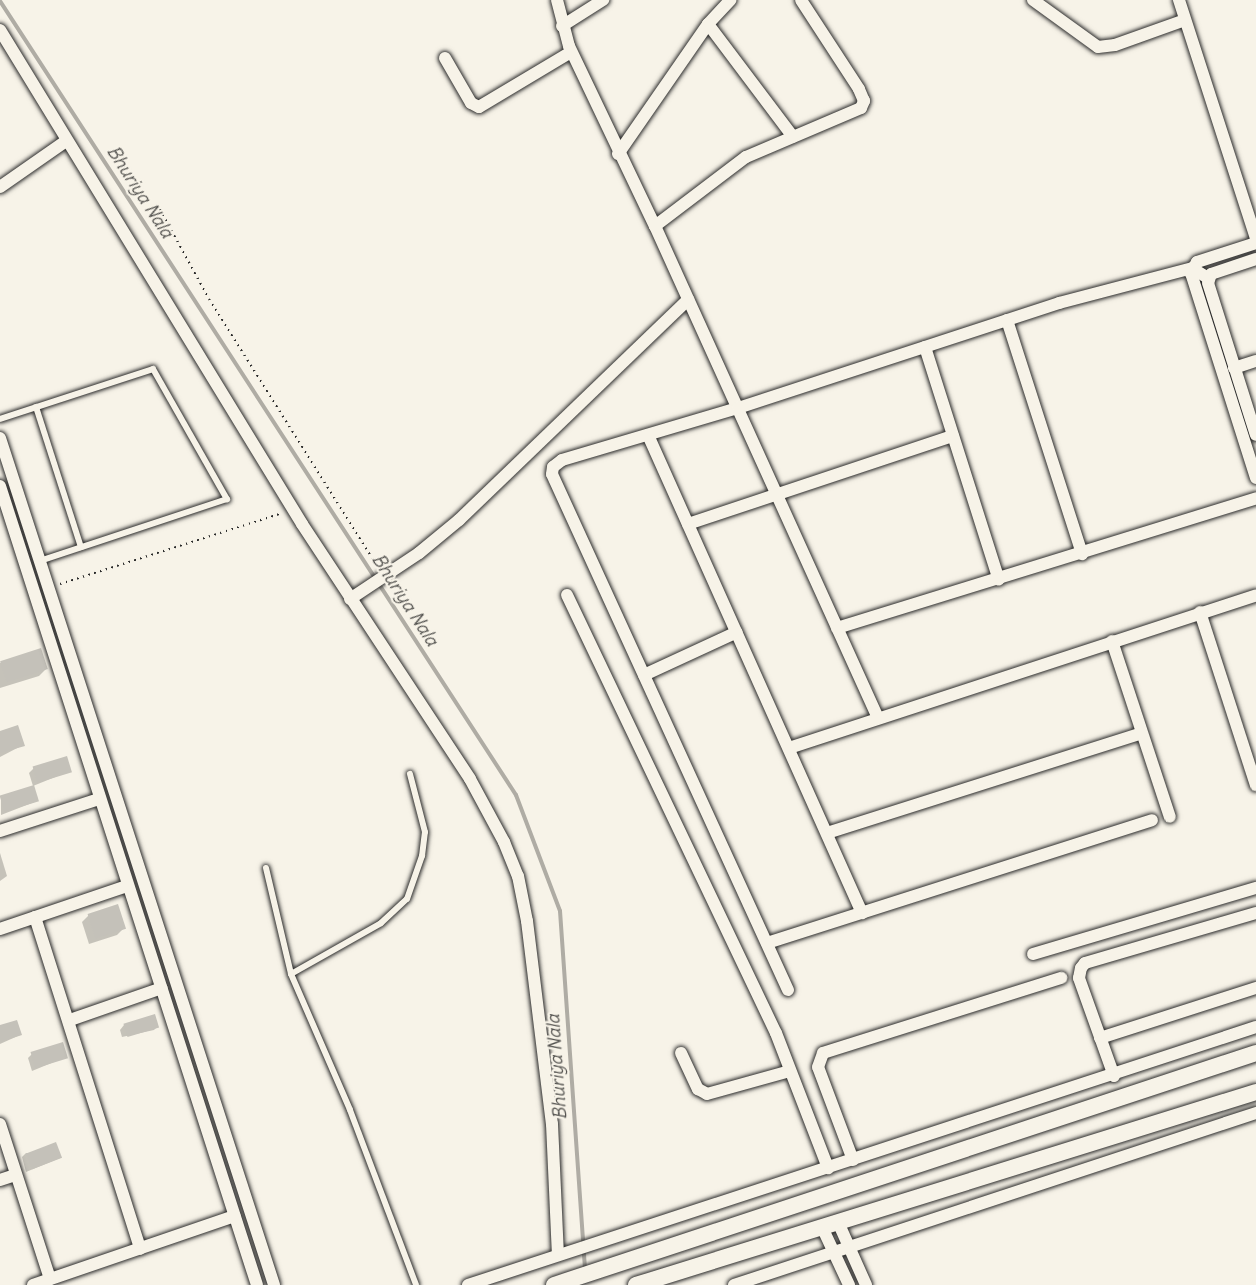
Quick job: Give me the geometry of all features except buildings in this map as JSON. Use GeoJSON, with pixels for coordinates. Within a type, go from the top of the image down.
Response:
{"type":"FeatureCollection","features":[{"type":"Feature","properties":{"kind":"street"},"geometry":{"type":"LineString","coordinates":[[557,0],[562,26],[572,52],[618,153],[655,226],[878,718]]}},
{"type":"Feature","properties":{"kind":"street"},"geometry":{"type":"LineString","coordinates":[[562,26],[603,0]]}},
{"type":"Feature","properties":{"kind":"street"},"geometry":{"type":"LineString","coordinates":[[618,153],[708,24],[730,0]]}},
{"type":"Feature","properties":{"kind":"street"},"geometry":{"type":"LineString","coordinates":[[655,226],[731,165],[793,137],[849,116],[861,108],[864,101],[801,0]]}},
{"type":"Feature","properties":{"kind":"street"},"geometry":{"type":"LineString","coordinates":[[1033,0],[1098,47],[1114,45],[1185,20]]}},
{"type":"Feature","properties":{"kind":"street"},"geometry":{"type":"LineString","coordinates":[[1179,0],[1256,238]]}},
{"type":"Feature","properties":{"kind":"street"},"geometry":{"type":"LineString","coordinates":[[708,24],[793,137]]}},
{"type":"Feature","properties":{"kind":"street"},"geometry":{"type":"LineString","coordinates":[[1,34],[292,510],[354,596],[475,788],[518,876],[527,921],[552,1124],[561,1254]]}},
{"type":"Feature","properties":{"kind":"street"},"geometry":{"type":"LineString","coordinates":[[445,58],[471,103],[479,107],[572,52]]}},
{"type":"Feature","properties":{"kind":"street"},"geometry":{"type":"LineString","coordinates":[[0,187],[66,141]]}},
{"type":"Feature","properties":{"kind":"street"},"geometry":{"type":"LineString","coordinates":[[788,990],[552,474],[553,467],[562,460],[738,408],[1007,320],[1192,268],[1197,262],[1256,243]]}},
{"type":"Feature","properties":{"kind":"street"},"geometry":{"type":"LineString","coordinates":[[1208,278],[1218,270],[1256,259]]}},
{"type":"Feature","properties":{"kind":"street"},"geometry":{"type":"LineString","coordinates":[[1192,268],[1208,278],[1256,435]]}},
{"type":"Feature","properties":{"kind":"street"},"geometry":{"type":"LineString","coordinates":[[1192,268],[1256,478]]}},
{"type":"Feature","properties":{"kind":"street"},"geometry":{"type":"LineString","coordinates":[[354,596],[382,579],[459,520],[688,300]]}},
{"type":"Feature","properties":{"kind":"street"},"geometry":{"type":"LineString","coordinates":[[1007,320],[1082,554]]}},
{"type":"Feature","properties":{"kind":"street"},"geometry":{"type":"LineString","coordinates":[[925,347],[999,580]]}},
{"type":"Feature","properties":{"kind":"street"},"geometry":{"type":"LineString","coordinates":[[1234,368],[1256,361]]}},
{"type":"Feature","properties":{"kind":"street"},"geometry":{"type":"LineString","coordinates":[[648,435],[862,913]]}},
{"type":"Feature","properties":{"kind":"street"},"geometry":{"type":"LineString","coordinates":[[688,524],[953,436]]}},
{"type":"Feature","properties":{"kind":"street"},"geometry":{"type":"LineString","coordinates":[[0,438],[274,1285]]}},
{"type":"Feature","properties":{"kind":"street"},"geometry":{"type":"LineString","coordinates":[[0,486],[257,1285]]}},
{"type":"Feature","properties":{"kind":"street"},"geometry":{"type":"LineString","coordinates":[[837,628],[999,580],[1256,498]]}},
{"type":"Feature","properties":{"kind":"street"},"geometry":{"type":"LineString","coordinates":[[567,595],[699,869],[790,1071],[828,1168]]}},
{"type":"Feature","properties":{"kind":"street"},"geometry":{"type":"LineString","coordinates":[[789,748],[1256,595]]}},
{"type":"Feature","properties":{"kind":"street"},"geometry":{"type":"LineString","coordinates":[[1200,612],[1256,785]]}},
{"type":"Feature","properties":{"kind":"street"},"geometry":{"type":"LineString","coordinates":[[644,675],[737,632]]}},
{"type":"Feature","properties":{"kind":"street"},"geometry":{"type":"LineString","coordinates":[[1112,641],[1170,817]]}},
{"type":"Feature","properties":{"kind":"street"},"geometry":{"type":"LineString","coordinates":[[827,833],[1142,734]]}},
{"type":"Feature","properties":{"kind":"street"},"geometry":{"type":"LineString","coordinates":[[0,831],[99,799]]}},
{"type":"Feature","properties":{"kind":"street"},"geometry":{"type":"LineString","coordinates":[[767,943],[1152,820]]}},
{"type":"Feature","properties":{"kind":"street"},"geometry":{"type":"LineString","coordinates":[[0,929],[128,886]]}},
{"type":"Feature","properties":{"kind":"street"},"geometry":{"type":"LineString","coordinates":[[1033,954],[1256,888]]}},
{"type":"Feature","properties":{"kind":"street"},"geometry":{"type":"LineString","coordinates":[[1114,1076],[1079,978],[1085,963],[1256,913]]}},
{"type":"Feature","properties":{"kind":"street"},"geometry":{"type":"LineString","coordinates":[[35,917],[70,1020],[140,1249]]}},
{"type":"Feature","properties":{"kind":"street"},"geometry":{"type":"LineString","coordinates":[[852,1160],[818,1067],[823,1053],[1061,978]]}},
{"type":"Feature","properties":{"kind":"street"},"geometry":{"type":"LineString","coordinates":[[70,1020],[162,988]]}},
{"type":"Feature","properties":{"kind":"street"},"geometry":{"type":"LineString","coordinates":[[1100,1038],[1256,988]]}},
{"type":"Feature","properties":{"kind":"street"},"geometry":{"type":"LineString","coordinates":[[468,1285],[1114,1076],[1256,1027]]}},
{"type":"Feature","properties":{"kind":"street"},"geometry":{"type":"LineString","coordinates":[[681,1053],[698,1089],[707,1094],[790,1071]]}},
{"type":"Feature","properties":{"kind":"street"},"geometry":{"type":"LineString","coordinates":[[559,1284],[1256,1053]]}},
{"type":"Feature","properties":{"kind":"street"},"geometry":{"type":"LineString","coordinates":[[636,1285],[1256,1092]]}},
{"type":"Feature","properties":{"kind":"street"},"geometry":{"type":"LineString","coordinates":[[735,1285],[1256,1113]]}},
{"type":"Feature","properties":{"kind":"street"},"geometry":{"type":"LineString","coordinates":[[0,1124],[50,1279]]}},
{"type":"Feature","properties":{"kind":"street"},"geometry":{"type":"LineString","coordinates":[[0,1180],[15,1174]]}},
{"type":"Feature","properties":{"kind":"street"},"geometry":{"type":"LineString","coordinates":[[33,1285],[234,1216]]}},
{"type":"Feature","properties":{"kind":"street"},"geometry":{"type":"LineString","coordinates":[[830,1225],[849,1246],[866,1285]]}},
{"type":"Feature","properties":{"kind":"street"},"geometry":{"type":"LineString","coordinates":[[830,1225],[833,1252],[849,1285]]}},
{"type":"Feature","properties":{"kind":"lane"},"geometry":{"type":"LineString","coordinates":[[0,419],[153,369],[227,499],[40,561]]}},
{"type":"Feature","properties":{"kind":"lane"},"geometry":{"type":"LineString","coordinates":[[36,407],[81,547]]}},
{"type":"Feature","properties":{"kind":"lane"},"geometry":{"type":"LineString","coordinates":[[291,974],[381,923],[407,899],[422,856],[425,832],[410,774]]}},
{"type":"Feature","properties":{"kind":"lane"},"geometry":{"type":"LineString","coordinates":[[266,868],[291,974],[350,1110],[416,1285]]}},
{"type":"Feature","properties":{"kind":"path"},"geometry":{"type":"LineString","coordinates":[[157,204],[209,299],[382,579]]}},
{"type":"Feature","properties":{"kind":"path"},"geometry":{"type":"LineString","coordinates":[[49,588],[94,570],[292,510]]}},
{"type":"Feature","properties":{"kind":"waterway","name":"Bhuriya Nala"},"geometry":{"type":"LineString","coordinates":[[0,1],[516,795],[560,911],[585,1269]]}}]}
